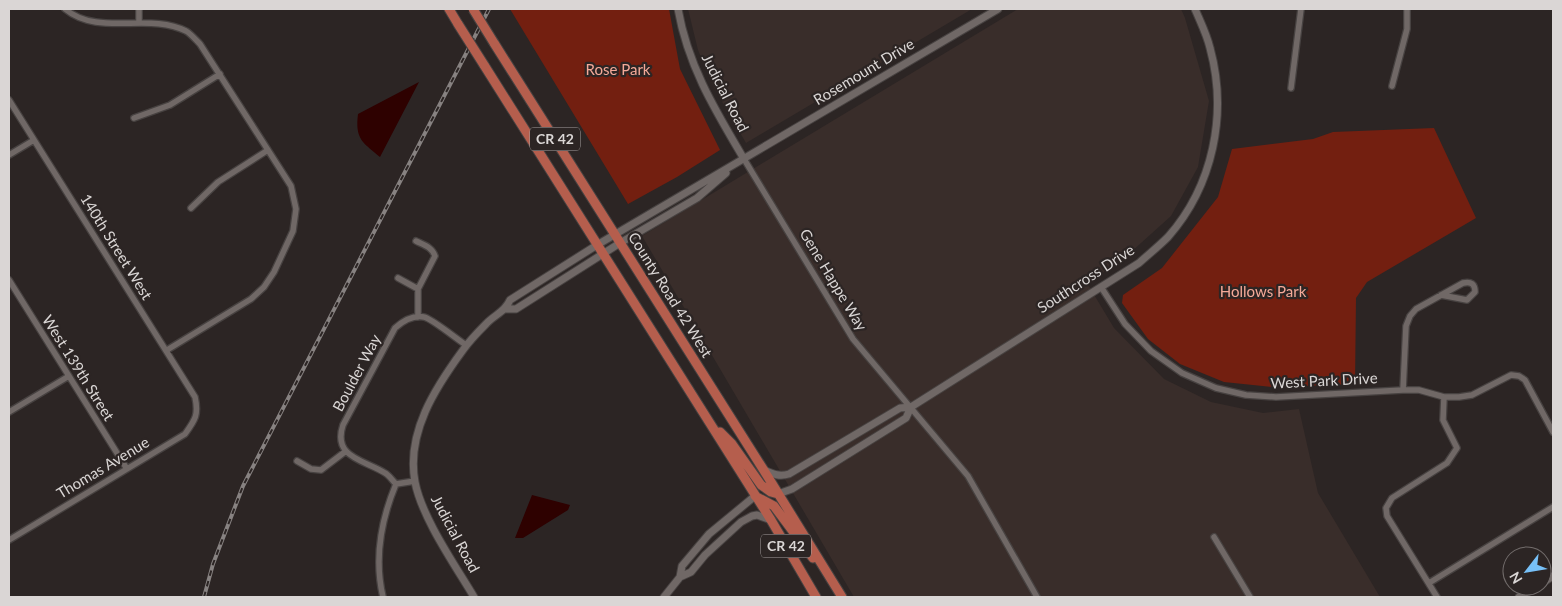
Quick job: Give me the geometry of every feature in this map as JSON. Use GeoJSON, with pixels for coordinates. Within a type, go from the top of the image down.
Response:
{"type":"FeatureCollection","features":[{"type":"Feature","properties":{"kind":"highway","name":"CR 42"},"geometry":{"type":"LineString","coordinates":[[449,9],[771,520],[816,597]]}},
{"type":"Feature","properties":{"kind":"highway","name":"County Road 42 West"},"geometry":{"type":"LineString","coordinates":[[473,9],[842,597]]}},
{"type":"Feature","properties":{"kind":"highway"},"geometry":{"type":"LineString","coordinates":[[708,420],[732,444],[761,486],[778,494]]}},
{"type":"Feature","properties":{"kind":"highway"},"geometry":{"type":"LineString","coordinates":[[756,496],[774,506],[835,586]]}},
{"type":"Feature","properties":{"kind":"street"},"geometry":{"type":"LineString","coordinates":[[64,9],[76,17],[90,22],[168,24],[187,32],[200,44],[291,186],[296,209],[293,231],[274,272],[264,287],[251,299],[167,350]]}},
{"type":"Feature","properties":{"kind":"street"},"geometry":{"type":"LineString","coordinates":[[139,9],[139,23]]}},
{"type":"Feature","properties":{"kind":"street","name":"Judicial Road"},"geometry":{"type":"LineString","coordinates":[[678,9],[696,72],[711,103],[744,159]]}},
{"type":"Feature","properties":{"kind":"street","name":"Rosemount Drive"},"geometry":{"type":"LineString","coordinates":[[615,234],[998,9]]}},
{"type":"Feature","properties":{"kind":"street","name":"Southcross Drive"},"geometry":{"type":"LineString","coordinates":[[763,469],[774,475],[783,476],[789,474],[900,408],[911,407],[1139,263],[1168,237],[1192,204],[1209,166],[1218,126],[1218,84],[1210,47],[1195,9]]}},
{"type":"Feature","properties":{"kind":"street"},"geometry":{"type":"LineString","coordinates":[[1291,88],[1302,9]]}},
{"type":"Feature","properties":{"kind":"street"},"geometry":{"type":"LineString","coordinates":[[1392,86],[1407,29],[1407,9]]}},
{"type":"Feature","properties":{"kind":"street"},"geometry":{"type":"LineString","coordinates":[[134,118],[170,105],[220,74]]}},
{"type":"Feature","properties":{"kind":"street","name":"140th Street West"},"geometry":{"type":"LineString","coordinates":[[9,100],[196,397],[198,408]]}},
{"type":"Feature","properties":{"kind":"street"},"geometry":{"type":"LineString","coordinates":[[9,155],[34,140]]}},
{"type":"Feature","properties":{"kind":"street"},"geometry":{"type":"LineString","coordinates":[[191,208],[218,182],[268,150]]}},
{"type":"Feature","properties":{"kind":"street","name":"Rosemount Drive"},"geometry":{"type":"LineString","coordinates":[[620,243],[697,198],[744,159]]}},
{"type":"Feature","properties":{"kind":"street","name":"Gene Happe Way"},"geometry":{"type":"LineString","coordinates":[[744,159],[853,339],[968,476],[1037,597]]}},
{"type":"Feature","properties":{"kind":"street","name":"Judicial Road"},"geometry":{"type":"LineString","coordinates":[[474,597],[431,524],[415,481],[415,445],[421,421],[446,374],[466,346],[487,323],[506,309],[510,300],[615,234]]}},
{"type":"Feature","properties":{"kind":"street"},"geometry":{"type":"LineString","coordinates":[[416,240],[429,247],[433,251],[434,256],[418,289],[418,317],[425,317],[466,346]]}},
{"type":"Feature","properties":{"kind":"street","name":"Judicial Road"},"geometry":{"type":"LineString","coordinates":[[506,309],[516,309],[620,243]]}},
{"type":"Feature","properties":{"kind":"street"},"geometry":{"type":"LineString","coordinates":[[398,278],[418,289]]}},
{"type":"Feature","properties":{"kind":"street"},"geometry":{"type":"LineString","coordinates":[[1403,390],[1406,326],[1410,316],[1416,310],[1441,295],[1463,282],[1472,283],[1475,287],[1475,292],[1468,300],[1441,295]]}},
{"type":"Feature","properties":{"kind":"street","name":"West 139th Street"},"geometry":{"type":"LineString","coordinates":[[10,284],[127,469]]}},
{"type":"Feature","properties":{"kind":"street","name":"West Park Drive"},"geometry":{"type":"LineString","coordinates":[[1101,287],[1125,324],[1151,351],[1182,373],[1216,388],[1246,395],[1276,397],[1403,390],[1419,390],[1444,397],[1459,397],[1472,394],[1511,375],[1519,376],[1525,380],[1553,432]]}},
{"type":"Feature","properties":{"kind":"street","name":"Boulder Way"},"geometry":{"type":"LineString","coordinates":[[346,451],[341,444],[343,425],[395,328],[412,317],[418,317]]}},
{"type":"Feature","properties":{"kind":"street"},"geometry":{"type":"LineString","coordinates":[[9,412],[69,376]]}},
{"type":"Feature","properties":{"kind":"street"},"geometry":{"type":"LineString","coordinates":[[1437,597],[1387,516],[1386,508],[1392,498],[1447,463],[1457,448],[1444,420],[1444,397]]}},
{"type":"Feature","properties":{"kind":"street","name":"Southcross Drive"},"geometry":{"type":"LineString","coordinates":[[778,494],[792,489],[906,418],[911,407]]}},
{"type":"Feature","properties":{"kind":"street","name":"Thomas Avenue"},"geometry":{"type":"LineString","coordinates":[[9,540],[185,434],[196,419],[198,408]]}},
{"type":"Feature","properties":{"kind":"street"},"geometry":{"type":"LineString","coordinates":[[297,462],[311,470],[321,470],[346,451],[365,464],[385,473],[396,484]]}},
{"type":"Feature","properties":{"kind":"street"},"geometry":{"type":"LineString","coordinates":[[396,484],[415,481]]}},
{"type":"Feature","properties":{"kind":"street"},"geometry":{"type":"LineString","coordinates":[[383,597],[379,556],[387,505],[396,484]]}},
{"type":"Feature","properties":{"kind":"street"},"geometry":{"type":"LineString","coordinates":[[680,577],[682,566],[709,534],[756,496]]}},
{"type":"Feature","properties":{"kind":"street"},"geometry":{"type":"LineString","coordinates":[[1429,583],[1553,507]]}},
{"type":"Feature","properties":{"kind":"street"},"geometry":{"type":"LineString","coordinates":[[664,597],[680,577],[691,572],[711,548],[741,522],[757,515],[771,520]]}},
{"type":"Feature","properties":{"kind":"street"},"geometry":{"type":"LineString","coordinates":[[1214,537],[1250,597]]}},
{"type":"Feature","properties":{"kind":"shaded area"},"geometry":{"type":"Polygon","coordinates":[[[688,9],[972,9],[746,143],[713,86],[698,50],[688,9]]]}},
{"type":"Feature","properties":{"kind":"shaded area"},"geometry":{"type":"Polygon","coordinates":[[[1018,9],[1181,9],[1209,101],[1198,167],[1171,216],[1121,261],[1087,283],[1114,328],[1164,379],[1211,402],[1263,413],[1299,409],[1318,493],[1380,597],[854,597],[642,236],[1018,9]]]}},
{"type":"Feature","properties":{"kind":"shaded area"},"geometry":{"type":"Polygon","coordinates":[[[419,82],[380,157],[361,139],[357,122],[358,114],[419,82]]]}},
{"type":"Feature","properties":{"kind":"shaded area"},"geometry":{"type":"Polygon","coordinates":[[[532,495],[570,505],[568,510],[523,538],[515,538],[532,495]]]}},
{"type":"Feature","properties":{"kind":"green space","name":"Rose Park"},"geometry":{"type":"Polygon","coordinates":[[[510,9],[669,9],[680,69],[720,150],[677,177],[628,204],[510,9]]]}},
{"type":"Feature","properties":{"kind":"green space","name":"Hollows Park"},"geometry":{"type":"Polygon","coordinates":[[[1434,128],[1476,218],[1367,282],[1356,298],[1355,384],[1272,387],[1224,382],[1180,364],[1148,339],[1122,303],[1123,295],[1162,268],[1218,197],[1232,149],[1313,139],[1333,132],[1434,128]]]}},
{"type":"Feature","properties":{"kind":"railway"},"geometry":{"type":"LineString","coordinates":[[204,597],[213,564],[243,486],[489,9]]}}]}
